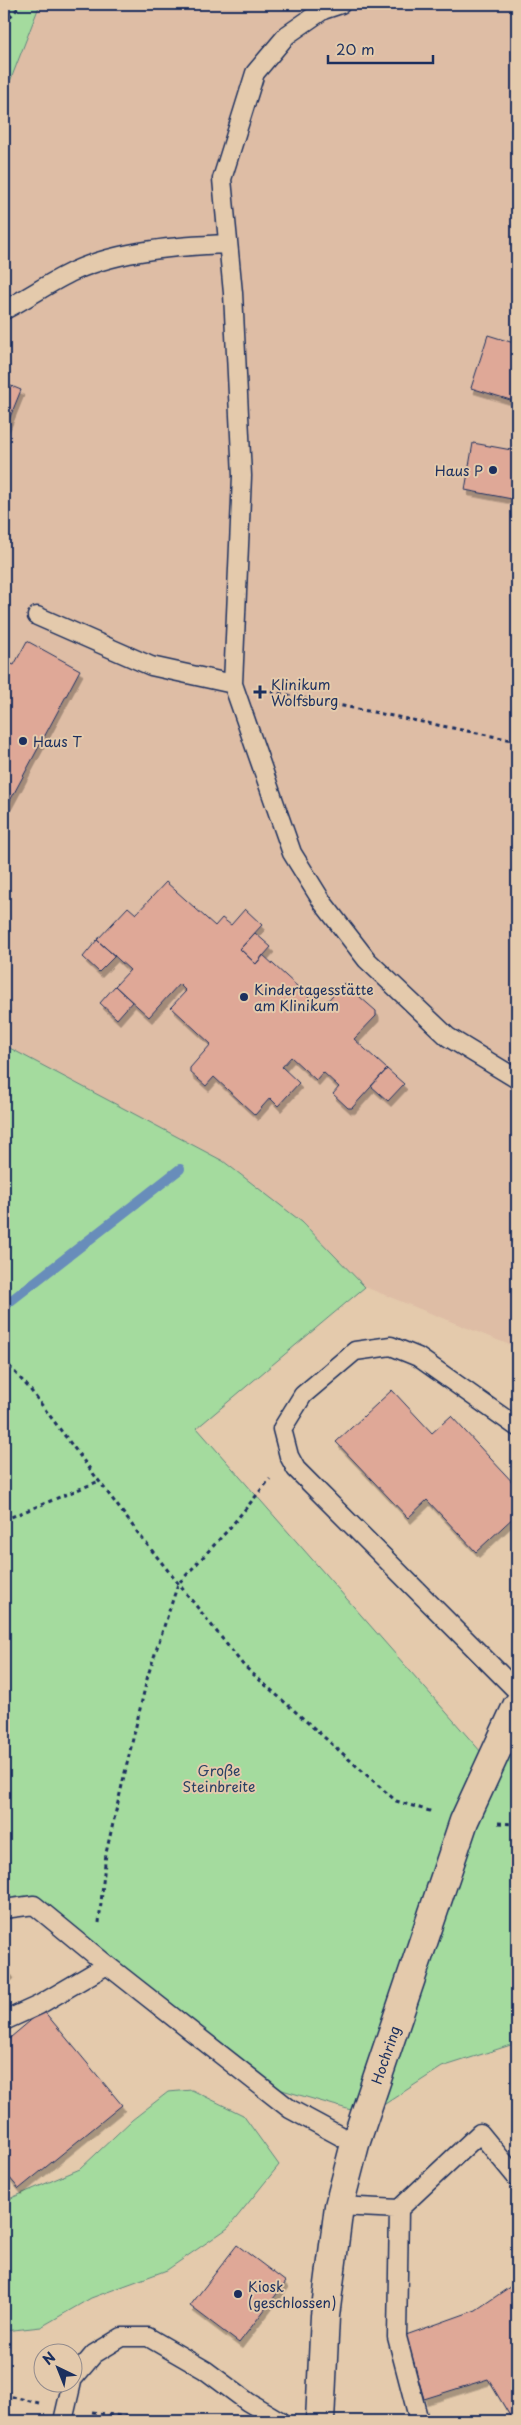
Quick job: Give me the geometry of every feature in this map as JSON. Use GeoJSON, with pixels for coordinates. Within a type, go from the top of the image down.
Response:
{"type":"FeatureCollection","features":[{"type":"Feature","properties":{"kind":"street","name":"Hochring"},"geometry":{"type":"LineString","coordinates":[[320,2421],[325,2316],[339,2206],[355,2144],[464,1821],[517,1706]]}},
{"type":"Feature","properties":{"kind":"lane"},"geometry":{"type":"LineString","coordinates":[[341,4],[323,10],[287,35],[255,73],[222,178],[233,293],[242,476],[233,684],[292,853],[322,903],[367,960],[448,1038],[517,1079]]}},
{"type":"Feature","properties":{"kind":"lane"},"geometry":{"type":"LineString","coordinates":[[4,310],[75,271],[113,258],[193,245],[228,244]]}},
{"type":"Feature","properties":{"kind":"lane"},"geometry":{"type":"LineString","coordinates":[[37,616],[151,666],[233,684]]}},
{"type":"Feature","properties":{"kind":"lane"},"geometry":{"type":"LineString","coordinates":[[517,1427],[418,1357],[391,1346],[355,1351],[302,1395],[282,1428],[289,1456],[296,1469],[517,1692]]}},
{"type":"Feature","properties":{"kind":"lane"},"geometry":{"type":"LineString","coordinates":[[4,1909],[34,1905],[101,1961],[290,2109],[355,2144]]}},
{"type":"Feature","properties":{"kind":"lane"},"geometry":{"type":"LineString","coordinates":[[4,2021],[39,2005],[101,1961]]}},
{"type":"Feature","properties":{"kind":"lane"},"geometry":{"type":"LineString","coordinates":[[418,2421],[397,2337],[399,2209],[480,2133],[517,2178]]}},
{"type":"Feature","properties":{"kind":"lane"},"geometry":{"type":"LineString","coordinates":[[339,2206],[399,2209]]}},
{"type":"Feature","properties":{"kind":"lane"},"geometry":{"type":"LineString","coordinates":[[82,2369],[94,2354],[122,2336],[148,2337],[205,2370],[248,2402],[280,2421]]}},
{"type":"Feature","properties":{"kind":"lane"},"geometry":{"type":"LineString","coordinates":[[63,2421],[70,2392]]}},
{"type":"Feature","properties":{"kind":"path"},"geometry":{"type":"LineString","coordinates":[[4,23],[22,4]]}},
{"type":"Feature","properties":{"kind":"path"},"geometry":{"type":"LineString","coordinates":[[233,684],[517,741]]}},
{"type":"Feature","properties":{"kind":"path"},"geometry":{"type":"LineString","coordinates":[[4,1360],[29,1388],[178,1584],[244,1666],[396,1801],[464,1821],[517,1824]]}},
{"type":"Feature","properties":{"kind":"path"},"geometry":{"type":"LineString","coordinates":[[101,1961],[106,1853],[148,1675],[178,1584],[228,1530],[289,1456]]}},
{"type":"Feature","properties":{"kind":"path"},"geometry":{"type":"LineString","coordinates":[[4,1520],[99,1480]]}},
{"type":"Feature","properties":{"kind":"shaded area","name":"Klinikum Wolfsburg"},"geometry":{"type":"Polygon","coordinates":[[[40,4],[517,4],[517,1348],[365,1287],[197,1428],[4,1338],[4,97],[40,4]]]}},
{"type":"Feature","properties":{"kind":"green space"},"geometry":{"type":"Polygon","coordinates":[[[4,4],[40,4],[4,97],[4,4]]]}},
{"type":"Feature","properties":{"kind":"green space","name":"Große Steinbreite"},"geometry":{"type":"Polygon","coordinates":[[[4,1045],[223,1161],[302,1222],[365,1287],[197,1428],[496,1769],[517,1729],[517,2043],[442,2067],[368,2115],[258,2083],[35,1904],[4,1908],[4,1045]]]}},
{"type":"Feature","properties":{"kind":"green space"},"geometry":{"type":"Polygon","coordinates":[[[192,2090],[243,2115],[279,2165],[228,2228],[167,2270],[91,2298],[41,2327],[4,2331],[4,2201],[80,2169],[132,2120],[168,2092],[192,2090]]]}},
{"type":"Feature","properties":{"kind":"building"},"geometry":{"type":"Polygon","coordinates":[[[488,335],[517,344],[517,402],[471,388],[488,335]]]}},
{"type":"Feature","properties":{"kind":"building"},"geometry":{"type":"Polygon","coordinates":[[[4,383],[21,390],[4,432],[4,383]]]}},
{"type":"Feature","properties":{"kind":"building","name":"Haus P"},"geometry":{"type":"Polygon","coordinates":[[[473,443],[517,451],[517,500],[465,490],[473,443]]]}},
{"type":"Feature","properties":{"kind":"building","name":"Haus T"},"geometry":{"type":"Polygon","coordinates":[[[27,641],[80,670],[4,812],[4,661],[14,665],[27,641]]]}},
{"type":"Feature","properties":{"kind":"building","name":"Kindertagesstätte am Klinikum"},"geometry":{"type":"Polygon","coordinates":[[[166,882],[215,926],[222,918],[231,925],[245,909],[262,925],[240,949],[256,964],[263,955],[321,1008],[344,983],[376,1011],[376,1016],[354,1039],[387,1069],[352,1108],[348,1108],[333,1094],[339,1087],[323,1072],[316,1080],[291,1057],[282,1067],[299,1083],[278,1106],[270,1098],[255,1115],[214,1077],[206,1086],[190,1072],[190,1068],[211,1044],[171,1007],[186,991],[179,984],[149,1017],[115,986],[130,970],[97,940],[128,907],[136,914],[166,882]]]}},
{"type":"Feature","properties":{"kind":"building"},"geometry":{"type":"Polygon","coordinates":[[[255,933],[271,947],[256,964],[240,949],[255,933]]]}},
{"type":"Feature","properties":{"kind":"building"},"geometry":{"type":"Polygon","coordinates":[[[97,940],[115,956],[99,972],[83,957],[97,940]]]}},
{"type":"Feature","properties":{"kind":"building"},"geometry":{"type":"Polygon","coordinates":[[[115,986],[132,1002],[117,1019],[100,1003],[115,986]]]}},
{"type":"Feature","properties":{"kind":"building"},"geometry":{"type":"Polygon","coordinates":[[[387,1069],[404,1084],[388,1101],[371,1086],[387,1069]]]}},
{"type":"Feature","properties":{"kind":"building"},"geometry":{"type":"Polygon","coordinates":[[[392,1390],[432,1433],[451,1416],[517,1487],[517,1514],[476,1552],[427,1500],[408,1518],[336,1442],[392,1390]]]}},
{"type":"Feature","properties":{"kind":"building"},"geometry":{"type":"Polygon","coordinates":[[[4,1964],[11,1973],[4,1979],[4,1964]]]}},
{"type":"Feature","properties":{"kind":"building"},"geometry":{"type":"Polygon","coordinates":[[[43,2010],[122,2105],[19,2189],[4,2171],[4,2043],[43,2010]]]}},
{"type":"Feature","properties":{"kind":"building","name":"Kiosk (geschlossen)"},"geometry":{"type":"Polygon","coordinates":[[[237,2245],[286,2282],[239,2343],[190,2306],[237,2245]]]}},
{"type":"Feature","properties":{"kind":"building"},"geometry":{"type":"Polygon","coordinates":[[[517,2282],[517,2421],[513,2421],[488,2379],[424,2399],[406,2335],[476,2310],[517,2282]]]}},
{"type":"Feature","properties":{"kind":"waterway"},"geometry":{"type":"LineString","coordinates":[[4,1306],[180,1169]]}},
{"type":"Feature","properties":{"kind":"place","name":"Haus P"},"geometry":{"type":"Point","coordinates":[493,470]}},
{"type":"Feature","properties":{"kind":"place","name":"Klinikum Wolfsburg"},"geometry":{"type":"Point","coordinates":[260,692]}},
{"type":"Feature","properties":{"kind":"place","name":"Haus T"},"geometry":{"type":"Point","coordinates":[23,741]}},
{"type":"Feature","properties":{"kind":"place","name":"Kindertagesstätte am Klinikum"},"geometry":{"type":"Point","coordinates":[244,997]}},
{"type":"Feature","properties":{"kind":"place","name":"Kiosk (geschlossen)"},"geometry":{"type":"Point","coordinates":[238,2294]}}]}
